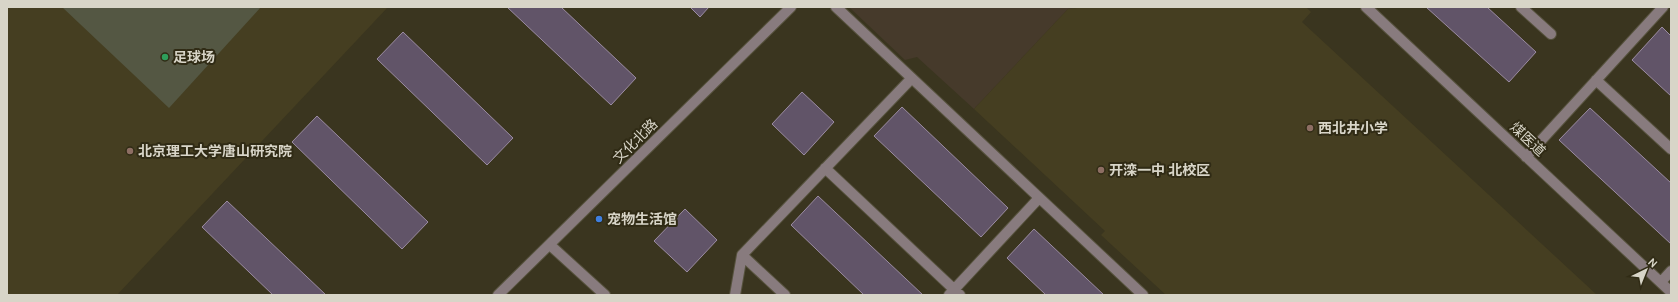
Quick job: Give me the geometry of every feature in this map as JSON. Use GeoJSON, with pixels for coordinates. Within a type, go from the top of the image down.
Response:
{"type":"FeatureCollection","features":[{"type":"Feature","properties":{"kind":"street","name":"文化北路"},"geometry":{"type":"LineString","coordinates":[[498,295],[791,7]]}},
{"type":"Feature","properties":{"kind":"street"},"geometry":{"type":"LineString","coordinates":[[836,7],[1143,295]]}},
{"type":"Feature","properties":{"kind":"street","name":"煤医道"},"geometry":{"type":"LineString","coordinates":[[1366,7],[1671,292]]}},
{"type":"Feature","properties":{"kind":"street"},"geometry":{"type":"LineString","coordinates":[[1521,7],[1550,34]]}},
{"type":"Feature","properties":{"kind":"street"},"geometry":{"type":"LineString","coordinates":[[1526,157],[1663,7],[1671,13]]}},
{"type":"Feature","properties":{"kind":"street"},"geometry":{"type":"LineString","coordinates":[[735,295],[742,255],[911,79]]}},
{"type":"Feature","properties":{"kind":"street"},"geometry":{"type":"LineString","coordinates":[[1596,80],[1671,149]]}},
{"type":"Feature","properties":{"kind":"street"},"geometry":{"type":"LineString","coordinates":[[824,168],[954,293],[1039,198]]}},
{"type":"Feature","properties":{"kind":"street"},"geometry":{"type":"LineString","coordinates":[[550,245],[605,295]]}},
{"type":"Feature","properties":{"kind":"street"},"geometry":{"type":"LineString","coordinates":[[742,255],[785,295]]}},
{"type":"Feature","properties":{"kind":"street"},"geometry":{"type":"LineString","coordinates":[[1660,282],[1671,271]]}},
{"type":"Feature","properties":{"kind":"shaded area","name":"北京理工大学唐山研究院"},"geometry":{"type":"Polygon","coordinates":[[[7,7],[388,7],[117,295],[7,295],[7,7]]]}},
{"type":"Feature","properties":{"kind":"shaded area"},"geometry":{"type":"Polygon","coordinates":[[[849,7],[1086,7],[1068,9],[974,109],[917,57],[905,60],[849,7]]]}},
{"type":"Feature","properties":{"kind":"shaded area","name":"西北井小学"},"geometry":{"type":"Polygon","coordinates":[[[1086,7],[1306,7],[1311,12],[1302,22],[1597,295],[1166,295],[1101,235],[1105,231],[974,109],[1068,9],[1086,7]]]}},
{"type":"Feature","properties":{"kind":"green space","name":"足球场"},"geometry":{"type":"Polygon","coordinates":[[[62,7],[261,7],[169,108],[62,7]]]}},
{"type":"Feature","properties":{"kind":"building"},"geometry":{"type":"Polygon","coordinates":[[[507,7],[561,7],[636,78],[611,105],[507,7]]]}},
{"type":"Feature","properties":{"kind":"building"},"geometry":{"type":"Polygon","coordinates":[[[690,7],[709,7],[700,17],[690,7]]]}},
{"type":"Feature","properties":{"kind":"building"},"geometry":{"type":"Polygon","coordinates":[[[1426,7],[1487,7],[1536,52],[1509,82],[1426,7]]]}},
{"type":"Feature","properties":{"kind":"building"},"geometry":{"type":"Polygon","coordinates":[[[1662,27],[1671,36],[1671,96],[1632,60],[1662,27]]]}},
{"type":"Feature","properties":{"kind":"building"},"geometry":{"type":"Polygon","coordinates":[[[403,32],[513,138],[487,165],[377,59],[403,32]]]}},
{"type":"Feature","properties":{"kind":"building"},"geometry":{"type":"Polygon","coordinates":[[[802,92],[834,122],[804,155],[772,124],[802,92]]]}},
{"type":"Feature","properties":{"kind":"building"},"geometry":{"type":"Polygon","coordinates":[[[902,107],[1008,208],[981,237],[874,136],[902,107]]]}},
{"type":"Feature","properties":{"kind":"building"},"geometry":{"type":"Polygon","coordinates":[[[1590,108],[1671,183],[1671,244],[1559,140],[1590,108]]]}},
{"type":"Feature","properties":{"kind":"building"},"geometry":{"type":"Polygon","coordinates":[[[317,116],[428,222],[402,249],[292,142],[317,116]]]}},
{"type":"Feature","properties":{"kind":"building"},"geometry":{"type":"Polygon","coordinates":[[[818,196],[923,295],[864,295],[791,225],[818,196]]]}},
{"type":"Feature","properties":{"kind":"building"},"geometry":{"type":"Polygon","coordinates":[[[227,201],[326,295],[273,295],[202,227],[227,201]]]}},
{"type":"Feature","properties":{"kind":"building"},"geometry":{"type":"Polygon","coordinates":[[[685,209],[717,240],[687,272],[654,241],[685,209]]]}},
{"type":"Feature","properties":{"kind":"building"},"geometry":{"type":"Polygon","coordinates":[[[1034,229],[1104,295],[1046,295],[1007,258],[1034,229]]]}},
{"type":"Feature","properties":{"kind":"place","name":"足球场"},"geometry":{"type":"Point","coordinates":[165,57]}},
{"type":"Feature","properties":{"kind":"place","name":"西北井小学"},"geometry":{"type":"Point","coordinates":[1310,128]}},
{"type":"Feature","properties":{"kind":"place","name":"北京理工大学唐山研究院"},"geometry":{"type":"Point","coordinates":[130,151]}},
{"type":"Feature","properties":{"kind":"place","name":"开滦一中 北校区"},"geometry":{"type":"Point","coordinates":[1101,170]}},
{"type":"Feature","properties":{"kind":"place","name":"宠物生活馆"},"geometry":{"type":"Point","coordinates":[599,219]}}]}
